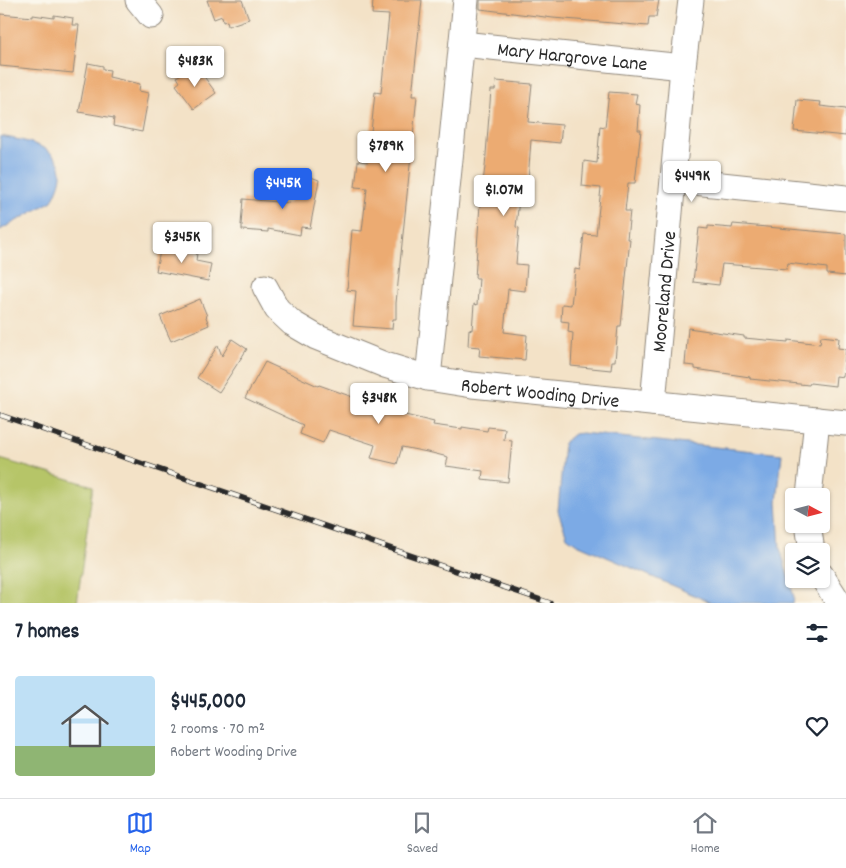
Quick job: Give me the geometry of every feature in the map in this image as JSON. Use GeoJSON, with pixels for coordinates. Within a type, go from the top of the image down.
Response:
{"type":"FeatureCollection","features":[{"type":"Feature","properties":{"kind":"street"},"geometry":{"type":"LineString","coordinates":[[428,378],[466,0]]}},
{"type":"Feature","properties":{"kind":"street","name":"Mooreland Drive"},"geometry":{"type":"LineString","coordinates":[[653,402],[690,0]]}},
{"type":"Feature","properties":{"kind":"street","name":"Mary Hargrove Lane"},"geometry":{"type":"LineString","coordinates":[[462,44],[683,67]]}},
{"type":"Feature","properties":{"kind":"street"},"geometry":{"type":"LineString","coordinates":[[674,180],[846,198]]}},
{"type":"Feature","properties":{"kind":"street","name":"Robert Wooding Drive"},"geometry":{"type":"LineString","coordinates":[[265,287],[277,309],[292,323],[316,337],[384,365],[428,378],[482,386],[846,423]]}},
{"type":"Feature","properties":{"kind":"street"},"geometry":{"type":"LineString","coordinates":[[810,488],[817,420]]}},
{"type":"Feature","properties":{"kind":"street"},"geometry":{"type":"LineString","coordinates":[[829,588],[839,603]]}},
{"type":"Feature","properties":{"kind":"green space"},"geometry":{"type":"Polygon","coordinates":[[[0,459],[93,486],[77,603],[0,603],[0,459]]]}},
{"type":"Feature","properties":{"kind":"water"},"geometry":{"type":"Polygon","coordinates":[[[0,136],[44,148],[57,159],[61,176],[52,201],[0,230],[0,136]]]}},
{"type":"Feature","properties":{"kind":"water"},"geometry":{"type":"Polygon","coordinates":[[[582,433],[782,454],[777,502],[780,548],[785,566],[785,588],[791,588],[794,597],[793,603],[712,603],[577,544],[567,537],[558,511],[564,442],[574,434],[582,433]]]}},
{"type":"Feature","properties":{"kind":"building"},"geometry":{"type":"Polygon","coordinates":[[[207,0],[242,0],[249,19],[228,26],[227,21],[223,22],[222,16],[214,19],[207,0]]]}},
{"type":"Feature","properties":{"kind":"building"},"geometry":{"type":"Polygon","coordinates":[[[373,0],[422,0],[412,96],[417,96],[396,303],[396,319],[393,319],[392,329],[353,326],[356,291],[347,290],[352,230],[362,231],[367,188],[355,187],[358,161],[368,162],[375,92],[381,93],[389,15],[372,14],[373,0]]]}},
{"type":"Feature","properties":{"kind":"building"},"geometry":{"type":"Polygon","coordinates":[[[480,0],[659,0],[656,17],[649,17],[648,26],[553,18],[480,9],[480,0]]]}},
{"type":"Feature","properties":{"kind":"building"},"geometry":{"type":"Polygon","coordinates":[[[0,14],[54,18],[54,15],[73,18],[72,25],[79,25],[73,73],[0,66],[0,14]]]}},
{"type":"Feature","properties":{"kind":"building"},"geometry":{"type":"Polygon","coordinates":[[[88,63],[103,66],[103,69],[110,70],[109,77],[140,84],[139,91],[149,93],[142,132],[113,126],[114,118],[79,112],[88,63]]]}},
{"type":"Feature","properties":{"kind":"building"},"geometry":{"type":"Polygon","coordinates":[[[187,69],[192,76],[200,71],[216,93],[194,109],[176,85],[180,82],[177,77],[187,69]]]}},
{"type":"Feature","properties":{"kind":"building"},"geometry":{"type":"Polygon","coordinates":[[[496,81],[532,84],[528,122],[562,125],[560,143],[531,140],[528,181],[521,181],[516,227],[519,228],[516,264],[527,265],[525,291],[508,289],[504,332],[527,335],[525,360],[479,356],[480,347],[468,346],[469,329],[472,330],[474,304],[477,305],[479,278],[475,278],[480,204],[491,90],[495,90],[496,81]]]}},
{"type":"Feature","properties":{"kind":"building"},"geometry":{"type":"Polygon","coordinates":[[[609,92],[637,94],[635,104],[640,105],[638,130],[641,130],[635,183],[628,183],[625,211],[630,211],[627,239],[630,239],[621,326],[618,326],[615,361],[612,361],[611,370],[571,366],[573,333],[568,332],[569,322],[561,321],[562,304],[571,305],[575,269],[580,270],[584,234],[596,235],[601,188],[582,186],[584,161],[597,163],[600,126],[605,127],[609,92]]]}},
{"type":"Feature","properties":{"kind":"building"},"geometry":{"type":"Polygon","coordinates":[[[797,100],[821,102],[820,106],[846,109],[846,136],[794,131],[797,100]]]}},
{"type":"Feature","properties":{"kind":"building"},"geometry":{"type":"Polygon","coordinates":[[[294,175],[319,180],[310,228],[301,227],[300,235],[268,229],[268,232],[242,230],[243,199],[289,203],[294,175]]]}},
{"type":"Feature","properties":{"kind":"building"},"geometry":{"type":"Polygon","coordinates":[[[733,224],[846,234],[846,276],[827,274],[827,268],[788,263],[787,269],[722,264],[719,285],[693,282],[699,228],[708,229],[708,226],[732,228],[733,224]]]}},
{"type":"Feature","properties":{"kind":"building"},"geometry":{"type":"Polygon","coordinates":[[[161,246],[197,253],[196,261],[211,264],[208,281],[156,271],[161,246]]]}},
{"type":"Feature","properties":{"kind":"building"},"geometry":{"type":"Polygon","coordinates":[[[200,299],[209,325],[171,341],[160,316],[200,299]]]}},
{"type":"Feature","properties":{"kind":"building"},"geometry":{"type":"Polygon","coordinates":[[[688,328],[744,336],[744,338],[788,342],[788,340],[820,344],[821,336],[839,338],[838,348],[846,349],[843,377],[836,376],[835,386],[810,383],[809,385],[750,379],[750,377],[695,369],[695,366],[685,365],[688,328]]]}},
{"type":"Feature","properties":{"kind":"building"},"geometry":{"type":"Polygon","coordinates":[[[232,339],[247,349],[219,392],[197,378],[218,345],[222,356],[232,339]]]}},
{"type":"Feature","properties":{"kind":"building"},"geometry":{"type":"Polygon","coordinates":[[[265,362],[318,386],[361,400],[362,398],[377,403],[376,405],[402,412],[401,414],[434,422],[433,425],[487,431],[488,427],[505,429],[504,440],[512,441],[508,482],[482,479],[483,471],[446,466],[448,457],[432,453],[402,447],[397,464],[371,458],[375,445],[329,430],[323,443],[300,434],[303,425],[245,398],[265,362]]]}},
{"type":"Feature","properties":{"kind":"railway"},"geometry":{"type":"LineString","coordinates":[[0,415],[550,603]]}}]}
